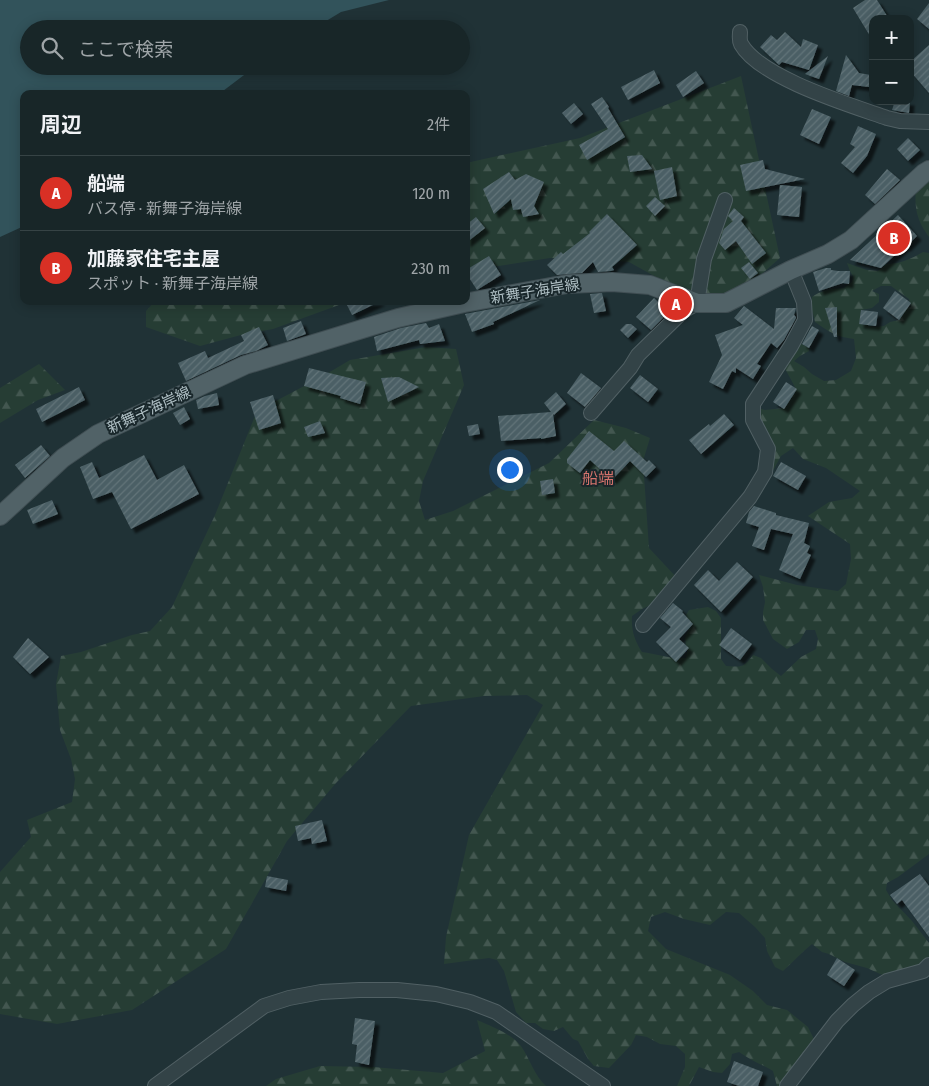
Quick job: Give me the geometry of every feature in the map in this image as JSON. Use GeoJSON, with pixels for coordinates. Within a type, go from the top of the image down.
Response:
{"type":"FeatureCollection","features":[{"type":"Feature","properties":{"kind":"main road","name":"新舞子海岸線"},"geometry":{"type":"LineString","coordinates":[[470,302],[567,284],[612,282],[650,285],[697,303],[726,303],[791,270],[828,254],[851,240],[929,170]]}},
{"type":"Feature","properties":{"kind":"main road","name":"新舞子海岸線"},"geometry":{"type":"LineString","coordinates":[[0,516],[63,458],[98,434],[245,365],[398,318],[455,305]]}},
{"type":"Feature","properties":{"kind":"street"},"geometry":{"type":"LineString","coordinates":[[740,32],[740,42],[749,55],[766,69],[807,89],[887,118],[900,121],[929,122]]}},
{"type":"Feature","properties":{"kind":"street"},"geometry":{"type":"LineString","coordinates":[[591,414],[630,368],[638,355],[683,311],[697,303],[704,259],[724,200]]}},
{"type":"Feature","properties":{"kind":"street"},"geometry":{"type":"LineString","coordinates":[[642,625],[750,497],[765,472],[768,449],[753,420],[753,404],[791,346],[805,320],[804,302],[791,270]]}},
{"type":"Feature","properties":{"kind":"street"},"geometry":{"type":"LineString","coordinates":[[786,1086],[837,1021],[853,1005],[887,981],[923,971],[929,965]]}},
{"type":"Feature","properties":{"kind":"street"},"geometry":{"type":"LineString","coordinates":[[155,1086],[264,1006],[289,998],[321,992],[397,990],[436,994],[470,1002],[496,1012],[603,1086]]}},
{"type":"Feature","properties":{"kind":"green space"},"geometry":{"type":"Polygon","coordinates":[[[741,76],[780,258],[740,293],[699,301],[629,262],[550,258],[470,270],[470,162],[580,138],[741,76]]]}},
{"type":"Feature","properties":{"kind":"green space"},"geometry":{"type":"Polygon","coordinates":[[[929,176],[929,237],[919,220],[915,195],[916,187],[929,176]]]}},
{"type":"Feature","properties":{"kind":"green space"},"geometry":{"type":"Polygon","coordinates":[[[923,252],[929,253],[929,854],[887,883],[886,890],[892,900],[929,943],[929,968],[889,978],[822,952],[812,944],[783,971],[775,967],[767,951],[765,938],[739,913],[726,912],[710,925],[665,912],[651,917],[648,931],[666,949],[730,975],[753,991],[767,1005],[787,1010],[808,1027],[815,1041],[786,1086],[777,1086],[773,1071],[739,1052],[732,1054],[730,1064],[722,1073],[699,1067],[689,1086],[677,1086],[685,1067],[685,1054],[676,1046],[660,1044],[647,1037],[636,1035],[631,1045],[609,1068],[594,1066],[578,1041],[573,1039],[563,1027],[554,1031],[543,1029],[535,1023],[526,1023],[516,1012],[504,971],[497,960],[489,958],[444,964],[446,937],[469,835],[543,705],[527,695],[484,696],[411,706],[336,783],[287,841],[226,949],[132,1010],[57,1024],[0,1014],[0,872],[31,837],[27,820],[72,802],[75,779],[71,759],[60,730],[56,684],[61,656],[81,652],[150,631],[172,607],[215,515],[257,411],[350,360],[426,347],[456,349],[464,385],[423,481],[419,501],[425,520],[453,511],[549,463],[594,420],[626,428],[650,438],[643,461],[649,548],[678,579],[657,602],[632,616],[635,640],[642,652],[686,658],[685,638],[691,625],[686,615],[689,610],[708,607],[716,611],[721,618],[721,659],[726,666],[742,666],[753,655],[761,658],[781,676],[801,657],[816,649],[818,639],[815,630],[806,630],[799,642],[787,649],[773,639],[763,620],[765,602],[759,575],[797,585],[838,591],[846,584],[851,559],[850,544],[808,516],[829,502],[852,498],[860,491],[826,468],[803,459],[793,448],[781,456],[768,480],[765,482],[758,408],[765,410],[785,408],[796,389],[782,363],[798,342],[809,348],[809,351],[794,361],[824,381],[836,380],[851,371],[856,358],[854,339],[833,334],[815,322],[811,305],[812,297],[815,295],[827,290],[844,288],[852,282],[853,276],[847,263],[867,270],[878,271],[886,264],[901,262],[923,252]],[[881,286],[872,291],[879,294],[879,302],[872,308],[861,310],[860,324],[875,327],[884,326],[899,320],[903,311],[911,307],[909,299],[891,286],[881,286]]]}},
{"type":"Feature","properties":{"kind":"green space"},"geometry":{"type":"Polygon","coordinates":[[[151,305],[339,305],[273,329],[200,346],[146,327],[146,311],[151,305]]]}},
{"type":"Feature","properties":{"kind":"green space"},"geometry":{"type":"Polygon","coordinates":[[[39,364],[65,390],[38,400],[0,423],[0,388],[39,364]]]}},
{"type":"Feature","properties":{"kind":"green space"},"geometry":{"type":"Polygon","coordinates":[[[477,1020],[517,1041],[538,1077],[546,1086],[266,1086],[276,1079],[320,1066],[373,1067],[443,1073],[485,1051],[477,1020]]]}},
{"type":"Feature","properties":{"kind":"water"},"geometry":{"type":"Polygon","coordinates":[[[0,0],[389,0],[341,12],[328,20],[20,20],[20,75],[244,75],[224,90],[20,90],[20,228],[0,237],[0,0]]]}},
{"type":"Feature","properties":{"kind":"building"},"geometry":{"type":"Polygon","coordinates":[[[865,0],[877,0],[886,15],[869,15],[869,34],[853,8],[865,0]]]}},
{"type":"Feature","properties":{"kind":"building"},"geometry":{"type":"Polygon","coordinates":[[[929,3],[929,29],[917,19],[929,3]]]}},
{"type":"Feature","properties":{"kind":"building"},"geometry":{"type":"Polygon","coordinates":[[[785,32],[801,47],[803,39],[818,45],[809,70],[782,62],[779,65],[760,47],[771,35],[777,40],[785,32]]]}},
{"type":"Feature","properties":{"kind":"building"},"geometry":{"type":"Polygon","coordinates":[[[929,45],[929,93],[914,76],[914,58],[929,45]]]}},
{"type":"Feature","properties":{"kind":"building"},"geometry":{"type":"Polygon","coordinates":[[[846,55],[859,73],[869,75],[869,87],[852,85],[849,96],[836,91],[846,55]]]}},
{"type":"Feature","properties":{"kind":"building"},"geometry":{"type":"Polygon","coordinates":[[[828,56],[819,79],[805,74],[828,56]]]}},
{"type":"Feature","properties":{"kind":"building"},"geometry":{"type":"Polygon","coordinates":[[[654,70],[660,83],[628,100],[621,87],[654,70]]]}},
{"type":"Feature","properties":{"kind":"building"},"geometry":{"type":"Polygon","coordinates":[[[696,71],[704,83],[683,97],[676,85],[696,71]]]}},
{"type":"Feature","properties":{"kind":"building"},"geometry":{"type":"Polygon","coordinates":[[[602,97],[625,137],[587,160],[579,145],[608,129],[591,104],[602,97]]]}},
{"type":"Feature","properties":{"kind":"building"},"geometry":{"type":"Polygon","coordinates":[[[574,103],[583,114],[571,124],[562,113],[574,103]]]}},
{"type":"Feature","properties":{"kind":"building"},"geometry":{"type":"Polygon","coordinates":[[[894,105],[910,105],[909,113],[892,110],[894,105]]]}},
{"type":"Feature","properties":{"kind":"building"},"geometry":{"type":"Polygon","coordinates":[[[812,109],[831,117],[819,144],[800,135],[812,109]]]}},
{"type":"Feature","properties":{"kind":"building"},"geometry":{"type":"Polygon","coordinates":[[[858,126],[876,134],[867,156],[853,173],[841,163],[855,147],[850,144],[858,126]]]}},
{"type":"Feature","properties":{"kind":"building"},"geometry":{"type":"Polygon","coordinates":[[[908,138],[920,150],[908,161],[897,149],[908,138]]]}},
{"type":"Feature","properties":{"kind":"building"},"geometry":{"type":"Polygon","coordinates":[[[642,155],[652,169],[630,172],[627,156],[642,155]]]}},
{"type":"Feature","properties":{"kind":"building"},"geometry":{"type":"Polygon","coordinates":[[[763,160],[765,169],[805,179],[746,191],[740,165],[763,160]]]}},
{"type":"Feature","properties":{"kind":"building"},"geometry":{"type":"Polygon","coordinates":[[[672,167],[677,196],[660,200],[654,171],[672,167]]]}},
{"type":"Feature","properties":{"kind":"building"},"geometry":{"type":"Polygon","coordinates":[[[887,169],[900,180],[875,204],[865,195],[887,169]]]}},
{"type":"Feature","properties":{"kind":"building"},"geometry":{"type":"Polygon","coordinates":[[[509,172],[515,180],[526,174],[544,182],[534,206],[539,214],[523,217],[521,209],[513,210],[511,199],[494,214],[483,189],[509,172]]]}},
{"type":"Feature","properties":{"kind":"building"},"geometry":{"type":"Polygon","coordinates":[[[780,185],[802,187],[799,217],[777,215],[780,185]]]}},
{"type":"Feature","properties":{"kind":"building"},"geometry":{"type":"Polygon","coordinates":[[[655,197],[665,206],[655,216],[646,206],[655,197]]]}},
{"type":"Feature","properties":{"kind":"building"},"geometry":{"type":"Polygon","coordinates":[[[734,208],[744,217],[741,221],[766,253],[752,264],[736,241],[725,250],[719,243],[724,229],[733,221],[728,216],[734,208]]]}},
{"type":"Feature","properties":{"kind":"building"},"geometry":{"type":"Polygon","coordinates":[[[607,214],[637,245],[612,267],[614,270],[598,272],[593,262],[582,273],[557,275],[547,265],[561,252],[563,254],[590,233],[607,214]]]}},
{"type":"Feature","properties":{"kind":"building"},"geometry":{"type":"Polygon","coordinates":[[[898,215],[917,236],[906,247],[881,268],[850,260],[898,215]]]}},
{"type":"Feature","properties":{"kind":"building"},"geometry":{"type":"Polygon","coordinates":[[[476,217],[485,228],[470,240],[470,222],[476,217]]]}},
{"type":"Feature","properties":{"kind":"building"},"geometry":{"type":"Polygon","coordinates":[[[489,256],[501,275],[477,290],[470,279],[470,268],[489,256]]]}},
{"type":"Feature","properties":{"kind":"building"},"geometry":{"type":"Polygon","coordinates":[[[749,262],[758,273],[750,279],[741,268],[749,262]]]}},
{"type":"Feature","properties":{"kind":"building"},"geometry":{"type":"Polygon","coordinates":[[[826,268],[850,271],[849,284],[843,283],[819,291],[813,272],[826,268]]]}},
{"type":"Feature","properties":{"kind":"building"},"geometry":{"type":"Polygon","coordinates":[[[895,291],[911,303],[899,320],[883,308],[895,291]]]}},
{"type":"Feature","properties":{"kind":"building"},"geometry":{"type":"Polygon","coordinates":[[[602,293],[606,311],[594,313],[590,294],[602,293]]]}},
{"type":"Feature","properties":{"kind":"building"},"geometry":{"type":"Polygon","coordinates":[[[654,298],[669,312],[651,330],[636,317],[654,298]]]}},
{"type":"Feature","properties":{"kind":"building"},"geometry":{"type":"Polygon","coordinates":[[[540,300],[493,322],[494,324],[472,332],[465,314],[540,300]]]}},
{"type":"Feature","properties":{"kind":"building"},"geometry":{"type":"Polygon","coordinates":[[[347,305],[373,305],[352,315],[347,305]]]}},
{"type":"Feature","properties":{"kind":"building"},"geometry":{"type":"Polygon","coordinates":[[[744,306],[774,329],[776,308],[796,308],[794,315],[796,318],[784,340],[777,348],[771,343],[757,364],[761,366],[753,379],[736,368],[736,373],[732,371],[723,389],[709,382],[722,355],[715,335],[743,325],[734,318],[744,306]]]}},
{"type":"Feature","properties":{"kind":"building"},"geometry":{"type":"Polygon","coordinates":[[[837,307],[837,337],[834,337],[825,308],[837,307]]]}},
{"type":"Feature","properties":{"kind":"building"},"geometry":{"type":"Polygon","coordinates":[[[861,310],[878,312],[876,326],[859,324],[861,310]]]}},
{"type":"Feature","properties":{"kind":"building"},"geometry":{"type":"Polygon","coordinates":[[[301,321],[306,334],[287,341],[283,328],[301,321]]]}},
{"type":"Feature","properties":{"kind":"building"},"geometry":{"type":"Polygon","coordinates":[[[426,323],[429,328],[439,324],[445,341],[420,344],[419,340],[377,351],[374,337],[401,328],[426,323]]]}},
{"type":"Feature","properties":{"kind":"building"},"geometry":{"type":"Polygon","coordinates":[[[626,324],[631,324],[637,329],[628,338],[620,330],[626,324]]]}},
{"type":"Feature","properties":{"kind":"building"},"geometry":{"type":"Polygon","coordinates":[[[812,326],[819,330],[809,348],[802,344],[812,326]]]}},
{"type":"Feature","properties":{"kind":"building"},"geometry":{"type":"Polygon","coordinates":[[[259,327],[268,345],[241,355],[186,381],[178,363],[205,351],[208,358],[244,341],[241,335],[259,327]]]}},
{"type":"Feature","properties":{"kind":"building"},"geometry":{"type":"Polygon","coordinates":[[[309,368],[366,382],[360,404],[340,398],[341,396],[304,386],[309,368]]]}},
{"type":"Feature","properties":{"kind":"building"},"geometry":{"type":"Polygon","coordinates":[[[581,373],[601,388],[585,407],[567,393],[581,373]]]}},
{"type":"Feature","properties":{"kind":"building"},"geometry":{"type":"Polygon","coordinates":[[[640,375],[658,389],[648,402],[630,388],[640,375]]]}},
{"type":"Feature","properties":{"kind":"building"},"geometry":{"type":"Polygon","coordinates":[[[399,377],[419,387],[388,402],[381,378],[399,377]]]}},
{"type":"Feature","properties":{"kind":"building"},"geometry":{"type":"Polygon","coordinates":[[[786,382],[797,389],[784,409],[773,402],[786,382]]]}},
{"type":"Feature","properties":{"kind":"building"},"geometry":{"type":"Polygon","coordinates":[[[79,387],[85,400],[42,422],[36,409],[79,387]]]}},
{"type":"Feature","properties":{"kind":"building"},"geometry":{"type":"Polygon","coordinates":[[[556,392],[566,404],[553,414],[556,436],[541,439],[501,441],[498,416],[551,412],[544,403],[556,392]]]}},
{"type":"Feature","properties":{"kind":"building"},"geometry":{"type":"Polygon","coordinates":[[[217,393],[219,405],[198,409],[196,400],[217,393]]]}},
{"type":"Feature","properties":{"kind":"building"},"geometry":{"type":"Polygon","coordinates":[[[273,395],[281,423],[259,430],[250,402],[273,395]]]}},
{"type":"Feature","properties":{"kind":"building"},"geometry":{"type":"Polygon","coordinates":[[[184,407],[190,419],[180,425],[173,413],[184,407]]]}},
{"type":"Feature","properties":{"kind":"building"},"geometry":{"type":"Polygon","coordinates":[[[724,414],[734,425],[701,454],[689,440],[724,414]]]}},
{"type":"Feature","properties":{"kind":"building"},"geometry":{"type":"Polygon","coordinates":[[[320,421],[325,433],[308,437],[304,427],[320,421]]]}},
{"type":"Feature","properties":{"kind":"building"},"geometry":{"type":"Polygon","coordinates":[[[478,424],[480,434],[469,436],[467,426],[478,424]]]}},
{"type":"Feature","properties":{"kind":"building"},"geometry":{"type":"Polygon","coordinates":[[[589,431],[614,451],[624,441],[647,462],[649,460],[656,467],[646,477],[630,461],[612,480],[590,460],[580,473],[567,463],[567,459],[589,431]]]}},
{"type":"Feature","properties":{"kind":"building"},"geometry":{"type":"Polygon","coordinates":[[[41,445],[50,456],[25,478],[15,465],[41,445]]]}},
{"type":"Feature","properties":{"kind":"building"},"geometry":{"type":"Polygon","coordinates":[[[144,455],[157,480],[184,465],[199,494],[131,529],[112,492],[93,499],[80,467],[92,462],[99,478],[144,455]]]}},
{"type":"Feature","properties":{"kind":"building"},"geometry":{"type":"Polygon","coordinates":[[[781,462],[806,476],[798,490],[773,476],[781,462]]]}},
{"type":"Feature","properties":{"kind":"building"},"geometry":{"type":"Polygon","coordinates":[[[553,479],[555,493],[542,495],[540,481],[553,479]]]}},
{"type":"Feature","properties":{"kind":"building"},"geometry":{"type":"Polygon","coordinates":[[[52,500],[58,514],[33,524],[27,510],[52,500]]]}},
{"type":"Feature","properties":{"kind":"building"},"geometry":{"type":"Polygon","coordinates":[[[754,506],[776,513],[776,515],[809,523],[804,543],[810,546],[807,553],[811,555],[800,579],[779,570],[793,534],[771,529],[764,550],[752,546],[759,527],[746,523],[749,512],[754,506]]]}},
{"type":"Feature","properties":{"kind":"building"},"geometry":{"type":"Polygon","coordinates":[[[737,562],[753,577],[721,612],[694,585],[708,570],[719,581],[737,562]]]}},
{"type":"Feature","properties":{"kind":"building"},"geometry":{"type":"Polygon","coordinates":[[[673,603],[683,611],[693,624],[679,639],[689,648],[676,662],[656,642],[671,627],[660,618],[673,603]]]}},
{"type":"Feature","properties":{"kind":"building"},"geometry":{"type":"Polygon","coordinates":[[[731,628],[752,644],[740,660],[719,645],[731,628]]]}},
{"type":"Feature","properties":{"kind":"building"},"geometry":{"type":"Polygon","coordinates":[[[28,638],[49,657],[30,674],[13,657],[28,638]]]}},
{"type":"Feature","properties":{"kind":"building"},"geometry":{"type":"Polygon","coordinates":[[[322,820],[327,841],[312,844],[311,838],[298,841],[295,826],[322,820]]]}},
{"type":"Feature","properties":{"kind":"building"},"geometry":{"type":"Polygon","coordinates":[[[920,874],[929,886],[929,937],[902,900],[897,904],[890,895],[920,874]]]}},
{"type":"Feature","properties":{"kind":"building"},"geometry":{"type":"Polygon","coordinates":[[[267,876],[288,880],[286,891],[265,887],[267,876]]]}},
{"type":"Feature","properties":{"kind":"building"},"geometry":{"type":"Polygon","coordinates":[[[837,958],[855,970],[844,986],[827,975],[837,958]]]}},
{"type":"Feature","properties":{"kind":"building"},"geometry":{"type":"Polygon","coordinates":[[[355,1018],[375,1021],[369,1065],[355,1062],[357,1045],[352,1044],[355,1018]]]}},
{"type":"Feature","properties":{"kind":"building"},"geometry":{"type":"Polygon","coordinates":[[[734,1061],[763,1072],[758,1086],[739,1086],[727,1082],[734,1061]]]}},
{"type":"Feature","properties":{"kind":"place","name":"加藤家住宅主屋"},"geometry":{"type":"Point","coordinates":[894,238]}},
{"type":"Feature","properties":{"kind":"place","name":"船端"},"geometry":{"type":"Point","coordinates":[676,304]}},
{"type":"Feature","properties":{"kind":"district","name":"船端"},"geometry":{"type":"Point","coordinates":[598,478]}}]}
